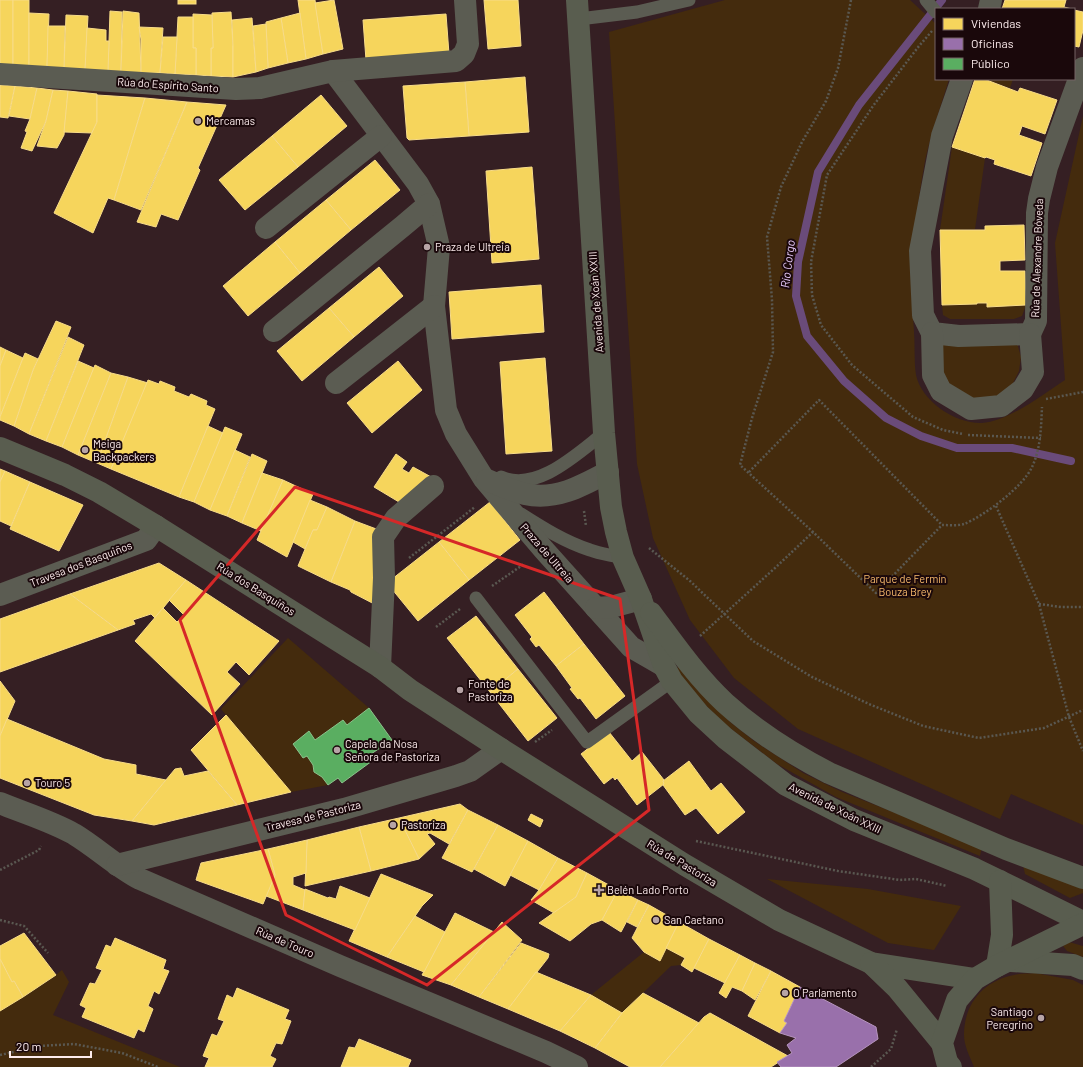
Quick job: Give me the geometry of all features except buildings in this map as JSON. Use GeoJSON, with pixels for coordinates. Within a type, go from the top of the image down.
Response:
{"type":"FeatureCollection","features":[{"type":"Feature","properties":{"kind":"street"},"geometry":{"type":"LineString","coordinates":[[333,71],[456,61],[464,54],[468,44],[465,0]]}},
{"type":"Feature","properties":{"kind":"street","name":"Avenida de Xoán XXIII"},"geometry":{"type":"LineString","coordinates":[[578,10],[604,433],[611,507],[623,558],[641,599],[668,674],[699,714],[725,738],[786,785],[854,820],[1000,881],[1083,923]]}},
{"type":"Feature","properties":{"kind":"street","name":"Rúa de Alexandre Bóveda"},"geometry":{"type":"LineString","coordinates":[[962,80],[942,136],[920,250],[923,315],[932,333],[933,375],[941,391],[971,409],[1001,406],[1024,389],[1033,372],[1030,334],[1036,321],[1037,213],[1042,184],[1083,68]]}},
{"type":"Feature","properties":{"kind":"street","name":"Rúa do Espírito Santo"},"geometry":{"type":"LineString","coordinates":[[0,74],[236,89],[260,88],[333,71]]}},
{"type":"Feature","properties":{"kind":"street","name":"Praza de Ultreia"},"geometry":{"type":"LineString","coordinates":[[333,71],[418,184],[429,204],[439,247],[434,306],[446,410],[456,434],[480,473],[544,550],[631,647],[668,674]]}},
{"type":"Feature","properties":{"kind":"street"},"geometry":{"type":"LineString","coordinates":[[266,228],[381,136]]}},
{"type":"Feature","properties":{"kind":"street"},"geometry":{"type":"LineString","coordinates":[[274,331],[429,204]]}},
{"type":"Feature","properties":{"kind":"street"},"geometry":{"type":"LineString","coordinates":[[336,383],[434,306]]}},
{"type":"Feature","properties":{"kind":"street"},"geometry":{"type":"LineString","coordinates":[[932,333],[967,336],[1030,334]]}},
{"type":"Feature","properties":{"kind":"street","name":"Rúa dos Basquiños"},"geometry":{"type":"LineString","coordinates":[[0,448],[64,475],[99,492],[156,526],[380,667],[410,690],[501,749]]}},
{"type":"Feature","properties":{"kind":"street"},"geometry":{"type":"LineString","coordinates":[[480,473],[525,494],[542,496],[572,490],[608,472]]}},
{"type":"Feature","properties":{"kind":"street"},"geometry":{"type":"LineString","coordinates":[[380,667],[384,578],[383,537],[396,518],[433,486]]}},
{"type":"Feature","properties":{"kind":"street","name":"Travesa dos Basquiños"},"geometry":{"type":"LineString","coordinates":[[0,595],[146,540],[156,526]]}},
{"type":"Feature","properties":{"kind":"street"},"geometry":{"type":"LineString","coordinates":[[596,608],[611,607],[641,599]]}},
{"type":"Feature","properties":{"kind":"street","name":"Avenida de Xoán XXIII"},"geometry":{"type":"LineString","coordinates":[[641,599],[700,676],[724,702],[751,724],[802,759],[829,773],[1006,849],[1083,878]]}},
{"type":"Feature","properties":{"kind":"street","name":"Travesa de Pastoriza"},"geometry":{"type":"LineString","coordinates":[[117,865],[344,809],[456,776],[470,771],[501,749]]}},
{"type":"Feature","properties":{"kind":"street","name":"Rúa de Pastoriza"},"geometry":{"type":"LineString","coordinates":[[501,749],[685,865],[772,916],[871,963],[975,979]]}},
{"type":"Feature","properties":{"kind":"street","name":"Rúa de Touro"},"geometry":{"type":"LineString","coordinates":[[0,803],[72,833],[140,880],[546,1052],[577,1067]]}},
{"type":"Feature","properties":{"kind":"street"},"geometry":{"type":"LineString","coordinates":[[1000,881],[1003,964]]}},
{"type":"Feature","properties":{"kind":"street"},"geometry":{"type":"LineString","coordinates":[[947,1060],[958,1000],[975,979],[1083,923]]}},
{"type":"Feature","properties":{"kind":"street","name":"Rúa de Pastoriza"},"geometry":{"type":"LineString","coordinates":[[871,963],[897,988],[947,1060]]}},
{"type":"Feature","properties":{"kind":"street"},"geometry":{"type":"LineString","coordinates":[[1003,964],[1074,965],[1083,970]]}},
{"type":"Feature","properties":{"kind":"lane"},"geometry":{"type":"LineString","coordinates":[[578,10],[637,12],[689,0]]}},
{"type":"Feature","properties":{"kind":"lane"},"geometry":{"type":"LineString","coordinates":[[926,0],[935,11]]}},
{"type":"Feature","properties":{"kind":"lane"},"geometry":{"type":"LineString","coordinates":[[480,473],[519,481],[536,478],[554,470],[604,433]]}},
{"type":"Feature","properties":{"kind":"lane"},"geometry":{"type":"LineString","coordinates":[[505,503],[559,537],[590,550],[623,558]]}},
{"type":"Feature","properties":{"kind":"lane"},"geometry":{"type":"LineString","coordinates":[[476,598],[586,742],[668,674]]}},
{"type":"Feature","properties":{"kind":"path"},"geometry":{"type":"LineString","coordinates":[[851,0],[838,68],[826,101],[802,142],[781,187],[767,237],[772,300],[773,352],[752,418],[740,465],[813,532],[876,593],[942,525],[963,524],[996,506],[1024,479],[1032,467],[1041,438],[971,436],[943,430],[913,417],[852,365],[821,325],[812,295],[811,262],[827,174],[873,106],[930,32],[935,30]]}},
{"type":"Feature","properties":{"kind":"path"},"geometry":{"type":"LineString","coordinates":[[1042,400],[1083,392]]}},
{"type":"Feature","properties":{"kind":"path"},"geometry":{"type":"LineString","coordinates":[[749,472],[819,400],[942,525]]}},
{"type":"Feature","properties":{"kind":"path"},"geometry":{"type":"LineString","coordinates":[[384,578],[480,504]]}},
{"type":"Feature","properties":{"kind":"path"},"geometry":{"type":"LineString","coordinates":[[996,506],[1039,604],[1069,717],[1083,750]]}},
{"type":"Feature","properties":{"kind":"path"},"geometry":{"type":"LineString","coordinates":[[697,638],[813,532]]}},
{"type":"Feature","properties":{"kind":"path"},"geometry":{"type":"LineString","coordinates":[[649,548],[690,581],[753,641],[812,677],[869,704],[923,726],[979,738],[1044,728],[1083,710]]}},
{"type":"Feature","properties":{"kind":"path"},"geometry":{"type":"LineString","coordinates":[[436,627],[528,561]]}},
{"type":"Feature","properties":{"kind":"path"},"geometry":{"type":"LineString","coordinates":[[1039,604],[1061,607],[1083,607]]}},
{"type":"Feature","properties":{"kind":"path"},"geometry":{"type":"LineString","coordinates":[[691,840],[838,871],[900,880],[916,879],[950,887]]}},
{"type":"Feature","properties":{"kind":"path"},"geometry":{"type":"LineString","coordinates":[[0,870],[39,850],[43,842]]}},
{"type":"Feature","properties":{"kind":"path"},"geometry":{"type":"LineString","coordinates":[[0,920],[24,926],[48,953]]}},
{"type":"Feature","properties":{"kind":"path"},"geometry":{"type":"LineString","coordinates":[[871,1067],[890,1049],[899,1023]]}},
{"type":"Feature","properties":{"kind":"path"},"geometry":{"type":"LineString","coordinates":[[0,1055],[40,1046],[74,1044],[122,1052],[158,1067]]}},
{"type":"Feature","properties":{"kind":"highlighted area"},"geometry":{"type":"Polygon","coordinates":[[[295,487],[620,599],[649,810],[427,985],[286,915],[180,620],[295,487]]]}},
{"type":"Feature","properties":{"kind":"green space","name":"Parque de Fermín Bouza Brey"},"geometry":{"type":"Polygon","coordinates":[[[725,0],[910,0],[935,23],[935,80],[949,80],[927,151],[916,219],[912,285],[915,365],[919,385],[933,402],[942,410],[951,415],[962,420],[972,422],[982,423],[1003,418],[1014,413],[1065,380],[1055,243],[1083,116],[1083,825],[1011,794],[1000,819],[798,729],[734,678],[690,620],[653,538],[637,464],[609,32],[725,0]]]}},
{"type":"Feature","properties":{"kind":"green space"},"geometry":{"type":"Polygon","coordinates":[[[987,80],[1013,80],[1010,88],[987,80]]]}},
{"type":"Feature","properties":{"kind":"green space"},"geometry":{"type":"Polygon","coordinates":[[[952,147],[985,158],[975,229],[940,230],[952,147]]]}},
{"type":"Feature","properties":{"kind":"green space"},"geometry":{"type":"Polygon","coordinates":[[[987,303],[988,307],[1026,305],[1022,316],[1014,319],[950,319],[943,315],[942,305],[987,303]]]}},
{"type":"Feature","properties":{"kind":"green space"},"geometry":{"type":"Polygon","coordinates":[[[1017,343],[1021,357],[1019,371],[1013,383],[1004,393],[991,399],[966,398],[946,381],[941,370],[942,345],[1017,343]]]}},
{"type":"Feature","properties":{"kind":"green space"},"geometry":{"type":"Polygon","coordinates":[[[288,638],[369,708],[392,740],[368,756],[372,761],[342,783],[338,778],[328,785],[291,792],[221,709],[288,638]]]}},
{"type":"Feature","properties":{"kind":"green space"},"geometry":{"type":"Polygon","coordinates":[[[681,665],[730,722],[754,741],[803,773],[842,792],[982,847],[980,856],[836,797],[777,764],[726,725],[690,690],[676,669],[681,665]]]}},
{"type":"Feature","properties":{"kind":"green space"},"geometry":{"type":"Polygon","coordinates":[[[1023,865],[1083,889],[1083,893],[1070,898],[1025,874],[1023,865]]]}},
{"type":"Feature","properties":{"kind":"green space"},"geometry":{"type":"Polygon","coordinates":[[[767,879],[868,889],[961,906],[934,950],[888,943],[767,879]]]}},
{"type":"Feature","properties":{"kind":"green space"},"geometry":{"type":"Polygon","coordinates":[[[1069,942],[1083,946],[1083,957],[1067,951],[1063,946],[1069,942]]]}},
{"type":"Feature","properties":{"kind":"green space"},"geometry":{"type":"Polygon","coordinates":[[[666,948],[685,958],[681,965],[671,966],[622,1013],[591,995],[644,952],[659,961],[666,948]]]}},
{"type":"Feature","properties":{"kind":"green space"},"geometry":{"type":"Polygon","coordinates":[[[62,970],[69,982],[53,1015],[180,1067],[0,1067],[0,1011],[48,981],[62,970]]]}},
{"type":"Feature","properties":{"kind":"green space"},"geometry":{"type":"Polygon","coordinates":[[[1035,973],[1073,980],[1083,985],[1083,1067],[974,1067],[966,1047],[964,1035],[967,1013],[977,996],[985,988],[1003,978],[1017,974],[1035,973]]]}},
{"type":"Feature","properties":{"kind":"waterway","name":"Río Corgo"},"geometry":{"type":"LineString","coordinates":[[936,8],[942,0]]}},
{"type":"Feature","properties":{"kind":"waterway","name":"Río Corgo"},"geometry":{"type":"LineString","coordinates":[[935,9],[859,105],[818,172],[798,262],[796,296],[807,336],[844,381],[886,418],[921,436],[957,448],[1012,448],[1071,461]]}},
{"type":"Feature","properties":{"kind":"place","name":"Mercamas"},"geometry":{"type":"Point","coordinates":[198,121]}},
{"type":"Feature","properties":{"kind":"place","name":"Praza de Ultreia"},"geometry":{"type":"Point","coordinates":[427,247]}},
{"type":"Feature","properties":{"kind":"place","name":"Meiga Backpackers"},"geometry":{"type":"Point","coordinates":[85,450]}},
{"type":"Feature","properties":{"kind":"place","name":"Fonte de Pastoriza"},"geometry":{"type":"Point","coordinates":[460,690]}},
{"type":"Feature","properties":{"kind":"place","name":"Capela da Nosa Señora de Pastoriza"},"geometry":{"type":"Point","coordinates":[337,750]}},
{"type":"Feature","properties":{"kind":"place","name":"Touro 5"},"geometry":{"type":"Point","coordinates":[27,783]}},
{"type":"Feature","properties":{"kind":"place","name":"Pastoriza"},"geometry":{"type":"Point","coordinates":[393,825]}},
{"type":"Feature","properties":{"kind":"place","name":"Belén Lado Porto"},"geometry":{"type":"Point","coordinates":[599,890]}},
{"type":"Feature","properties":{"kind":"place","name":"San Caetano"},"geometry":{"type":"Point","coordinates":[656,920]}},
{"type":"Feature","properties":{"kind":"place","name":"O Parlamento"},"geometry":{"type":"Point","coordinates":[785,993]}},
{"type":"Feature","properties":{"kind":"place","name":"Santiago Peregrino"},"geometry":{"type":"Point","coordinates":[1041,1018]}}]}
